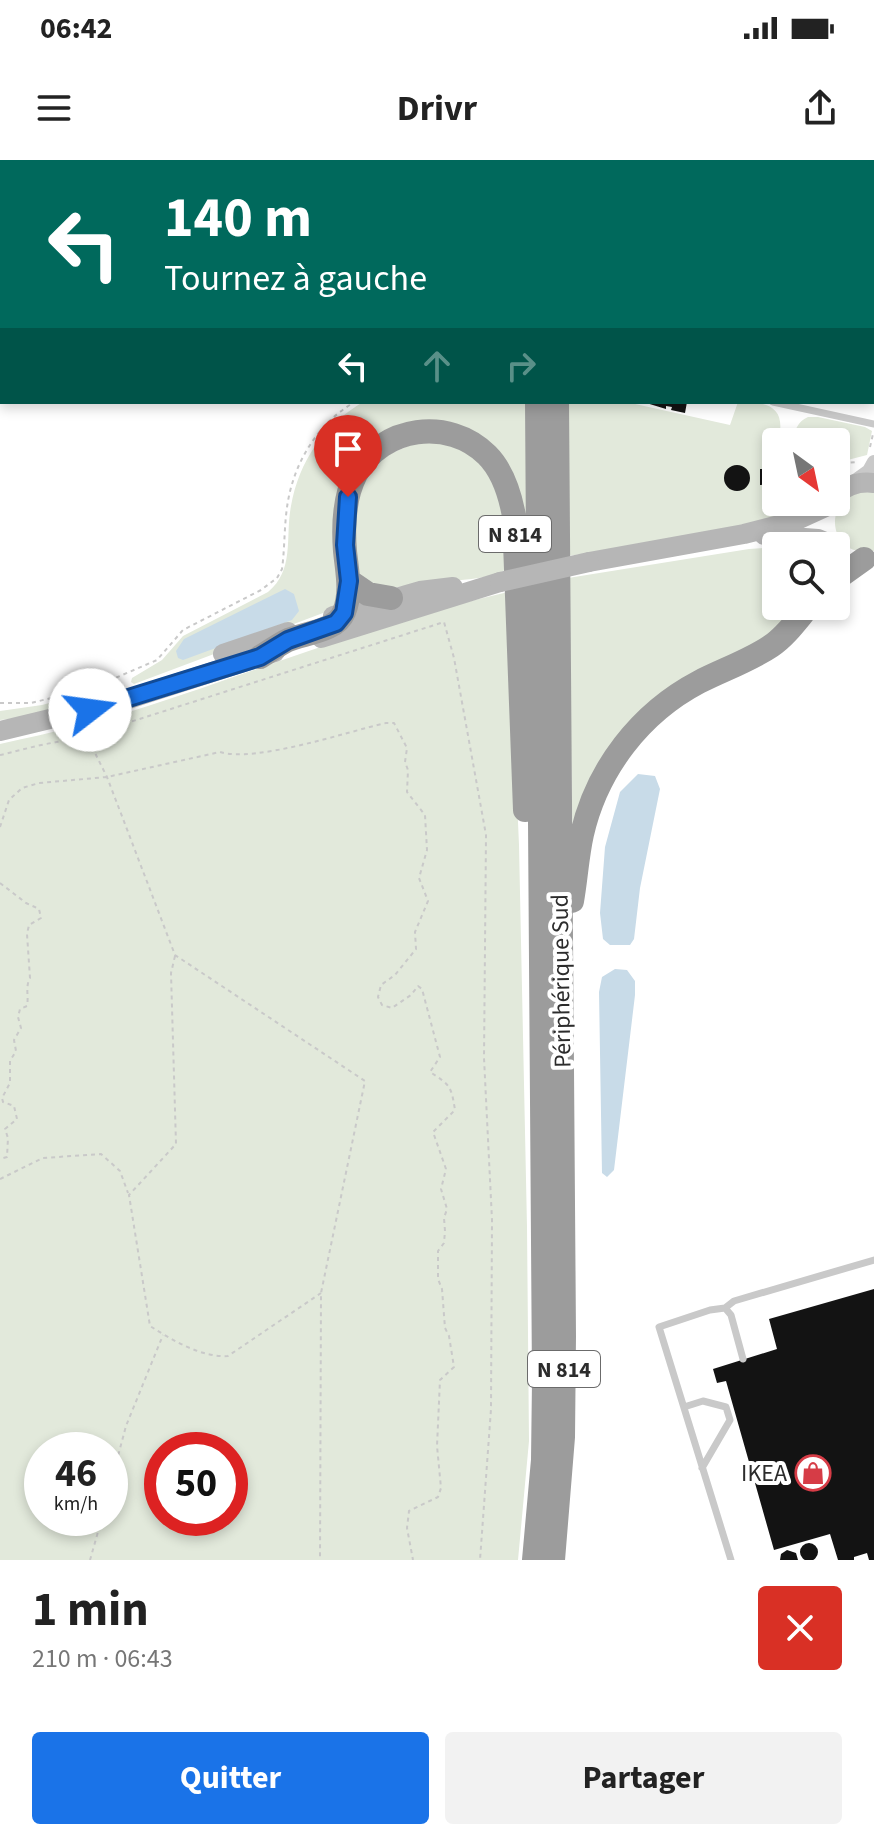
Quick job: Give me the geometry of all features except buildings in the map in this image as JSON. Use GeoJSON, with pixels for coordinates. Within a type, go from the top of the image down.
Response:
{"type":"FeatureCollection","features":[{"type":"Feature","properties":{"kind":"highway","name":"Périphérique Sud"},"geometry":{"type":"LineString","coordinates":[[534,1560],[543,1460],[544,1381],[537,404]]}},
{"type":"Feature","properties":{"kind":"highway","name":"Périphérique Sud"},"geometry":{"type":"LineString","coordinates":[[553,1560],[564,1408],[557,404]]}},
{"type":"Feature","properties":{"kind":"highway","name":"N 814"},"geometry":{"type":"LineString","coordinates":[[349,581],[345,545],[347,500],[354,478],[375,450],[406,434],[439,432],[466,440],[492,461],[507,487],[514,521],[527,858],[541,876]]}},
{"type":"Feature","properties":{"kind":"highway"},"geometry":{"type":"LineString","coordinates":[[850,570],[869,558]]}},
{"type":"Feature","properties":{"kind":"highway"},"geometry":{"type":"LineString","coordinates":[[260,657],[288,640],[336,623],[344,613],[349,581],[368,594],[391,598]]}},
{"type":"Feature","properties":{"kind":"highway","name":"N 814"},"geometry":{"type":"LineString","coordinates":[[561,966],[582,834],[606,770],[623,745],[658,709],[676,696],[773,645],[796,620]]}},
{"type":"Feature","properties":{"kind":"main road"},"geometry":{"type":"LineString","coordinates":[[850,488],[857,483],[874,483]]}},
{"type":"Feature","properties":{"kind":"main road"},"geometry":{"type":"LineString","coordinates":[[0,731],[116,703],[500,582],[589,562],[744,534],[804,516]]}},
{"type":"Feature","properties":{"kind":"main road"},"geometry":{"type":"LineString","coordinates":[[744,534],[762,535]]}},
{"type":"Feature","properties":{"kind":"main road"},"geometry":{"type":"LineString","coordinates":[[36,723],[391,598],[420,591],[500,582]]}},
{"type":"Feature","properties":{"kind":"street"},"geometry":{"type":"LineString","coordinates":[[850,486],[869,471],[871,461]]}},
{"type":"Feature","properties":{"kind":"lane"},"geometry":{"type":"LineString","coordinates":[[782,404],[874,424]]}},
{"type":"Feature","properties":{"kind":"lane"},"geometry":{"type":"LineString","coordinates":[[731,1560],[659,1327],[725,1308],[734,1301],[874,1260]]}},
{"type":"Feature","properties":{"kind":"lane"},"geometry":{"type":"LineString","coordinates":[[725,1308],[731,1315],[743,1359]]}},
{"type":"Feature","properties":{"kind":"lane"},"geometry":{"type":"LineString","coordinates":[[684,1407],[703,1401],[726,1407],[730,1420],[702,1468]]}},
{"type":"Feature","properties":{"kind":"path"},"geometry":{"type":"LineString","coordinates":[[0,703],[31,703],[117,679],[157,660],[183,630],[261,590],[277,578],[282,569],[287,503],[295,474],[317,434],[352,404]]}},
{"type":"Feature","properties":{"kind":"path"},"geometry":{"type":"LineString","coordinates":[[871,446],[874,431]]}},
{"type":"Feature","properties":{"kind":"path"},"geometry":{"type":"LineString","coordinates":[[850,463],[871,461]]}},
{"type":"Feature","properties":{"kind":"path"},"geometry":{"type":"LineString","coordinates":[[90,743],[108,729],[444,622],[454,658],[486,835],[484,1058],[492,1220],[492,1393],[480,1560]]}},
{"type":"Feature","properties":{"kind":"path"},"geometry":{"type":"LineString","coordinates":[[0,827],[9,800],[22,788],[39,783],[107,777],[220,752],[230,755],[254,754],[394,723],[407,748],[407,792],[425,815],[427,850],[419,878],[428,901],[415,932],[416,949],[395,975],[381,985],[378,997],[382,1005],[392,1008],[418,986],[422,989],[440,1057],[430,1072],[444,1079],[453,1097],[455,1110],[433,1132],[446,1169],[441,1189],[447,1209],[444,1243],[438,1251],[438,1279],[454,1367],[440,1380],[437,1446],[441,1488],[438,1497],[409,1511],[407,1528],[413,1560]]}},
{"type":"Feature","properties":{"kind":"path"},"geometry":{"type":"LineString","coordinates":[[0,755],[65,741],[90,743],[107,777],[175,955],[171,973],[176,1144],[129,1195]]}},
{"type":"Feature","properties":{"kind":"path"},"geometry":{"type":"LineString","coordinates":[[0,883],[39,909],[41,918],[29,925],[27,934],[29,999],[27,1006],[20,1009],[18,1017],[21,1028],[14,1040],[16,1051],[10,1061],[12,1077],[2,1098],[3,1102],[14,1106],[17,1119],[5,1129],[9,1153],[0,1159]]}},
{"type":"Feature","properties":{"kind":"path"},"geometry":{"type":"LineString","coordinates":[[175,955],[365,1081],[321,1293],[320,1560]]}},
{"type":"Feature","properties":{"kind":"path"},"geometry":{"type":"LineString","coordinates":[[0,1179],[43,1158],[101,1154],[120,1171],[129,1195],[150,1326],[216,1357],[228,1356],[321,1293]]}},
{"type":"Feature","properties":{"kind":"path"},"geometry":{"type":"LineString","coordinates":[[124,1432],[163,1334]]}},
{"type":"Feature","properties":{"kind":"path"},"geometry":{"type":"LineString","coordinates":[[90,1560],[97,1536]]}},
{"type":"Feature","properties":{"kind":"shaded area"},"geometry":{"type":"Polygon","coordinates":[[[360,404],[527,404],[529,564],[523,515],[450,424],[357,456],[341,592],[331,610],[134,684],[131,682],[132,678],[162,660],[183,636],[268,592],[276,583],[286,563],[289,518],[300,474],[325,433],[360,404]]]}},
{"type":"Feature","properties":{"kind":"shaded area"},"geometry":{"type":"Polygon","coordinates":[[[568,404],[635,404],[730,425],[737,404],[763,404],[778,414],[780,428],[762,428],[762,516],[792,516],[676,540],[568,556],[568,404]]]}},
{"type":"Feature","properties":{"kind":"shaded area"},"geometry":{"type":"Polygon","coordinates":[[[818,417],[865,427],[872,431],[867,455],[850,459],[850,428],[797,428],[801,421],[818,417]]]}},
{"type":"Feature","properties":{"kind":"shaded area"},"geometry":{"type":"Polygon","coordinates":[[[429,437],[471,451],[504,497],[511,567],[482,577],[381,590],[356,573],[353,504],[376,460],[429,437]]]}},
{"type":"Feature","properties":{"kind":"shaded area"},"geometry":{"type":"Polygon","coordinates":[[[874,490],[874,551],[861,552],[851,548],[850,532],[837,532],[836,516],[850,516],[850,494],[874,490]]]}},
{"type":"Feature","properties":{"kind":"shaded area"},"geometry":{"type":"Polygon","coordinates":[[[762,548],[762,620],[789,620],[646,712],[573,861],[568,578],[762,548]]]}},
{"type":"Feature","properties":{"kind":"shaded area"},"geometry":{"type":"Polygon","coordinates":[[[508,592],[519,845],[527,1227],[529,1441],[518,1560],[0,1560],[0,744],[130,712],[417,616],[508,592]]]}},
{"type":"Feature","properties":{"kind":"shaded area"},"geometry":{"type":"Polygon","coordinates":[[[114,688],[102,695],[0,720],[0,711],[42,705],[114,688]]]}},
{"type":"Feature","properties":{"kind":"water"},"geometry":{"type":"Polygon","coordinates":[[[285,589],[294,594],[299,611],[292,620],[183,660],[178,658],[176,651],[184,639],[285,589]]]}},
{"type":"Feature","properties":{"kind":"water"},"geometry":{"type":"Polygon","coordinates":[[[638,774],[655,776],[660,789],[640,888],[634,939],[630,945],[610,945],[603,939],[600,913],[605,847],[620,792],[638,774]]]}},
{"type":"Feature","properties":{"kind":"water"},"geometry":{"type":"Polygon","coordinates":[[[615,969],[627,970],[635,981],[635,995],[614,1170],[607,1177],[602,1173],[599,992],[602,977],[615,969]]]}},
{"type":"Feature","properties":{"kind":"place","name":"IKEA"},"geometry":{"type":"Point","coordinates":[813,1473]}},
{"type":"Feature","properties":{"kind":"route"},"geometry":{"type":"LineString","coordinates":[[90,710],[260,657],[288,640],[336,623],[344,613],[349,581],[345,545],[348,497]]}}]}
